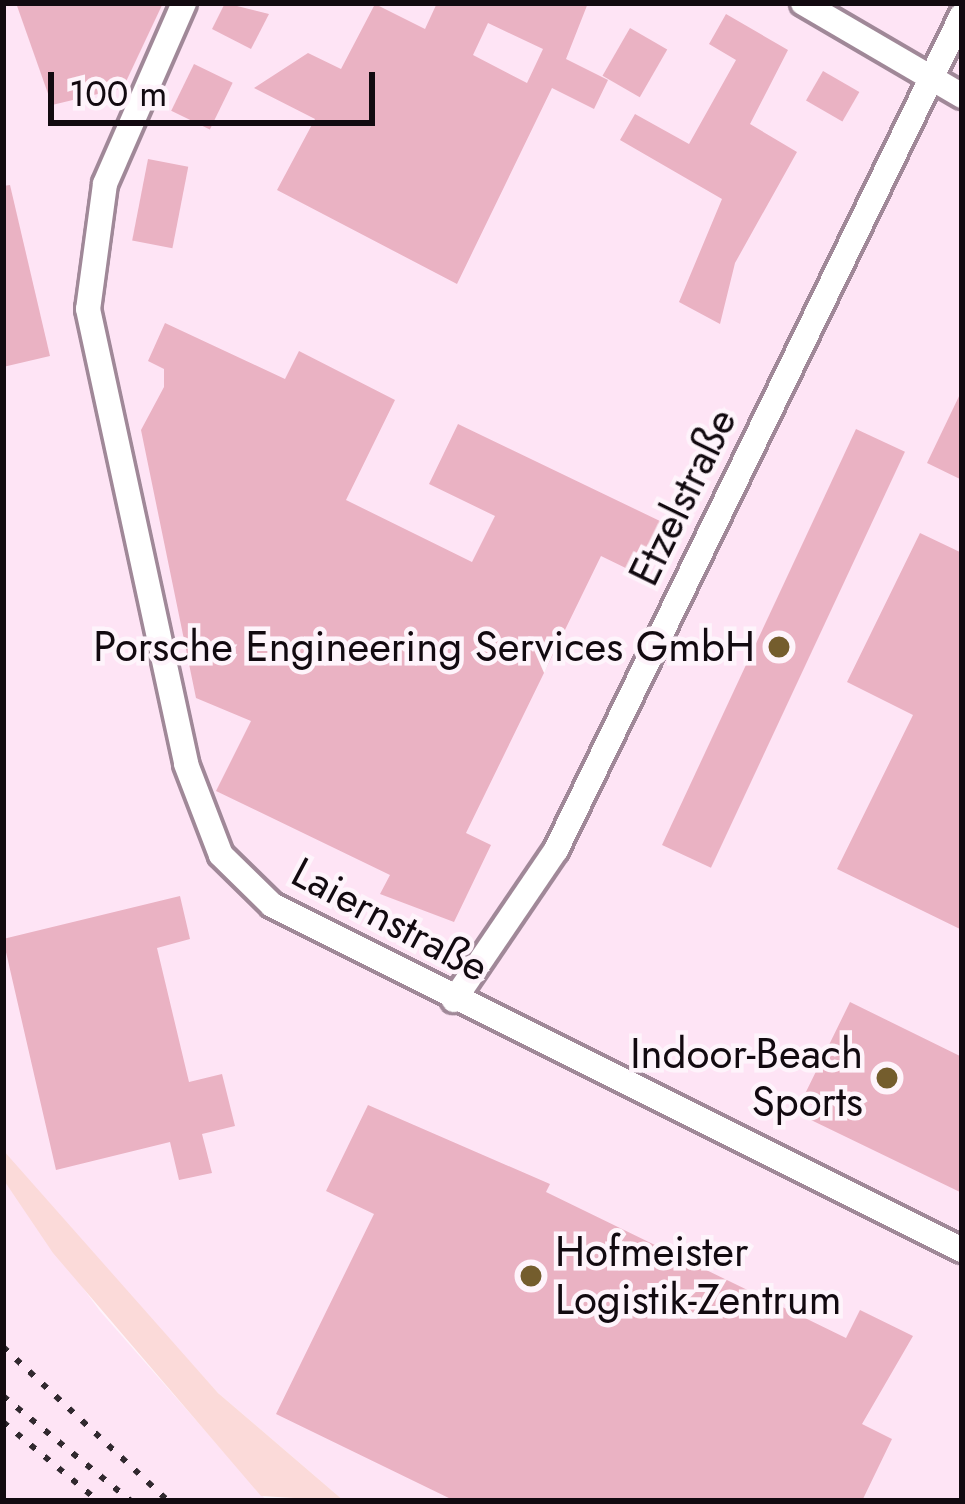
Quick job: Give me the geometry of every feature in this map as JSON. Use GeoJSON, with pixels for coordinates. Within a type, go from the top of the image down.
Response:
{"type":"FeatureCollection","features":[{"type":"Feature","properties":{"kind":"street","name":"Laiernstraße"},"geometry":{"type":"LineString","coordinates":[[184,3],[130,114],[95,227],[89,329],[196,801],[221,855],[272,905],[962,1250]]}},
{"type":"Feature","properties":{"kind":"street"},"geometry":{"type":"LineString","coordinates":[[803,3],[962,96]]}},
{"type":"Feature","properties":{"kind":"street","name":"Etzelstraße"},"geometry":{"type":"LineString","coordinates":[[454,1000],[556,850],[962,15]]}},
{"type":"Feature","properties":{"kind":"shaded area"},"geometry":{"type":"Polygon","coordinates":[[[3,3],[962,3],[962,1501],[344,1501],[218,1393],[4,1156],[3,3]]]}},
{"type":"Feature","properties":{"kind":"shaded area"},"geometry":{"type":"Polygon","coordinates":[[[3,1150],[218,1393],[344,1501],[261,1496],[53,1253],[3,1179],[3,1150]]]}},
{"type":"Feature","properties":{"kind":"shaded area"},"geometry":{"type":"Polygon","coordinates":[[[3,1179],[100,1311],[267,1501],[3,1501],[3,1179]]]}},
{"type":"Feature","properties":{"kind":"building"},"geometry":{"type":"Polygon","coordinates":[[[16,3],[163,3],[123,88],[52,105],[16,3]]]}},
{"type":"Feature","properties":{"kind":"building"},"geometry":{"type":"Polygon","coordinates":[[[225,3],[269,14],[251,49],[212,29],[225,3]]]}},
{"type":"Feature","properties":{"kind":"building"},"geometry":{"type":"Polygon","coordinates":[[[437,3],[588,3],[566,59],[608,80],[594,109],[552,88],[457,284],[277,190],[315,119],[254,88],[308,53],[341,69],[375,4],[425,29],[437,3]],[[488,23],[473,55],[527,83],[543,49],[488,23]]]}},
{"type":"Feature","properties":{"kind":"building"},"geometry":{"type":"Polygon","coordinates":[[[726,14],[788,50],[750,124],[797,152],[735,263],[720,324],[679,302],[722,199],[620,140],[635,114],[689,144],[736,60],[709,44],[726,14]]]}},
{"type":"Feature","properties":{"kind":"building"},"geometry":{"type":"Polygon","coordinates":[[[630,28],[667,50],[640,97],[602,76],[630,28]]]}},
{"type":"Feature","properties":{"kind":"building"},"geometry":{"type":"Polygon","coordinates":[[[194,64],[233,83],[210,130],[171,111],[194,64]]]}},
{"type":"Feature","properties":{"kind":"building"},"geometry":{"type":"Polygon","coordinates":[[[823,71],[859,92],[842,121],[806,100],[823,71]]]}},
{"type":"Feature","properties":{"kind":"building"},"geometry":{"type":"Polygon","coordinates":[[[148,159],[188,167],[172,248],[132,240],[148,159]]]}},
{"type":"Feature","properties":{"kind":"building"},"geometry":{"type":"Polygon","coordinates":[[[10,185],[50,356],[3,367],[3,186],[10,185]]]}},
{"type":"Feature","properties":{"kind":"building"},"geometry":{"type":"Polygon","coordinates":[[[165,323],[285,379],[299,351],[395,400],[346,500],[472,562],[495,516],[429,484],[458,424],[662,522],[638,574],[601,556],[466,833],[491,845],[454,922],[380,894],[390,875],[216,791],[251,721],[196,698],[141,430],[164,387],[164,369],[148,361],[165,323]]]}},
{"type":"Feature","properties":{"kind":"building"},"geometry":{"type":"Polygon","coordinates":[[[962,390],[962,480],[927,463],[962,390]]]}},
{"type":"Feature","properties":{"kind":"building","name":"Porsche Engineering Services GmbH"},"geometry":{"type":"Polygon","coordinates":[[[856,429],[905,452],[711,868],[662,845],[856,429]]]}},
{"type":"Feature","properties":{"kind":"building"},"geometry":{"type":"Polygon","coordinates":[[[920,533],[962,553],[962,930],[837,869],[913,715],[847,682],[920,533]]]}},
{"type":"Feature","properties":{"kind":"building"},"geometry":{"type":"Polygon","coordinates":[[[180,896],[190,939],[157,948],[189,1082],[222,1074],[235,1126],[202,1134],[212,1173],[179,1180],[170,1142],[56,1170],[3,939],[180,896]]]}},
{"type":"Feature","properties":{"kind":"building","name":"Indoor-Beach Sports"},"geometry":{"type":"Polygon","coordinates":[[[850,1002],[962,1057],[962,1193],[811,1120],[817,1107],[802,1100],[850,1002]]]}},
{"type":"Feature","properties":{"kind":"building","name":"Hofmeister Logistik-Zentrum"},"geometry":{"type":"Polygon","coordinates":[[[368,1105],[550,1184],[546,1192],[846,1338],[860,1310],[913,1336],[862,1424],[892,1439],[862,1501],[455,1501],[276,1414],[374,1214],[326,1191],[368,1105]]]}},
{"type":"Feature","properties":{"kind":"railway"},"geometry":{"type":"LineString","coordinates":[[3,1347],[168,1501]]}},
{"type":"Feature","properties":{"kind":"railway"},"geometry":{"type":"LineString","coordinates":[[3,1396],[131,1501]]}},
{"type":"Feature","properties":{"kind":"railway"},"geometry":{"type":"LineString","coordinates":[[3,1422],[98,1501]]}},
{"type":"Feature","properties":{"kind":"place","name":"Porsche Engineering Services GmbH"},"geometry":{"type":"Point","coordinates":[779,647]}},
{"type":"Feature","properties":{"kind":"place","name":"Indoor-Beach Sports"},"geometry":{"type":"Point","coordinates":[887,1078]}},
{"type":"Feature","properties":{"kind":"place","name":"Hofmeister Logistik-Zentrum"},"geometry":{"type":"Point","coordinates":[531,1276]}}]}
